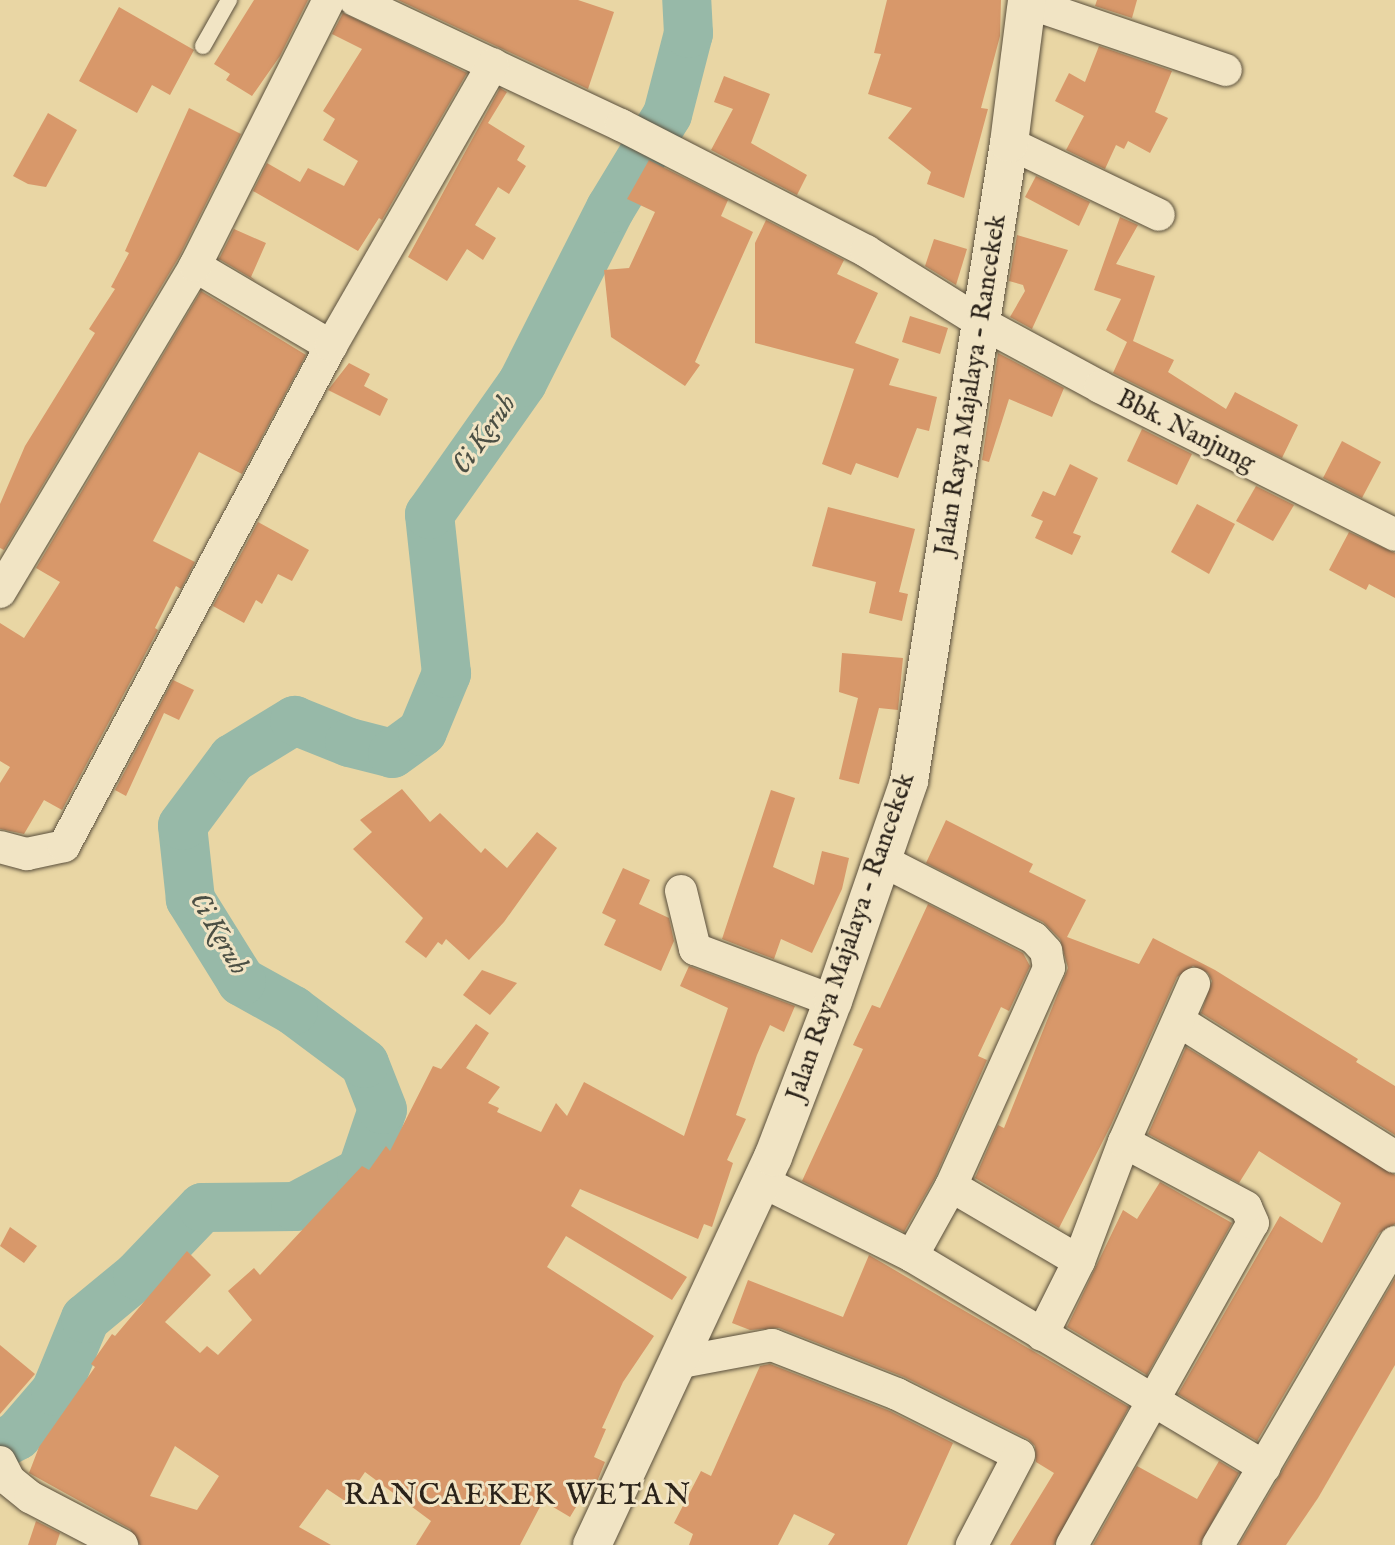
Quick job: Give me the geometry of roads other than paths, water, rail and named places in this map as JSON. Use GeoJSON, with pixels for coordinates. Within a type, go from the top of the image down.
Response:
{"type":"FeatureCollection","features":[{"type":"Feature","properties":{"kind":"main road","name":"Jalan Raya Majalaya - Rancekek"},"geometry":{"type":"LineString","coordinates":[[592,1545],[761,1181],[833,1001],[909,781],[1009,143],[1027,1]]}},
{"type":"Feature","properties":{"kind":"street"},"geometry":{"type":"LineString","coordinates":[[0,592],[195,266],[329,0]]}},
{"type":"Feature","properties":{"kind":"street","name":"Bbk. Nanjung"},"geometry":{"type":"LineString","coordinates":[[355,0],[621,125],[866,251],[980,322],[1100,387],[1395,535]]}},
{"type":"Feature","properties":{"kind":"street"},"geometry":{"type":"LineString","coordinates":[[1027,1],[1226,70]]}},
{"type":"Feature","properties":{"kind":"street"},"geometry":{"type":"LineString","coordinates":[[0,847],[27,854],[64,846],[331,346],[493,64]]}},
{"type":"Feature","properties":{"kind":"street"},"geometry":{"type":"LineString","coordinates":[[1009,143],[1159,215]]}},
{"type":"Feature","properties":{"kind":"street"},"geometry":{"type":"LineString","coordinates":[[195,266],[331,346]]}},
{"type":"Feature","properties":{"kind":"street"},"geometry":{"type":"LineString","coordinates":[[883,861],[1034,938],[1046,951],[1049,968],[951,1186],[912,1256]]}},
{"type":"Feature","properties":{"kind":"street"},"geometry":{"type":"LineString","coordinates":[[681,891],[695,949],[833,1001]]}},
{"type":"Feature","properties":{"kind":"street"},"geometry":{"type":"LineString","coordinates":[[1042,1335],[1079,1261],[1124,1142],[1194,984]]}},
{"type":"Feature","properties":{"kind":"street"},"geometry":{"type":"LineString","coordinates":[[1179,1021],[1395,1157]]}},
{"type":"Feature","properties":{"kind":"street"},"geometry":{"type":"LineString","coordinates":[[1072,1545],[1254,1223],[1253,1215],[1124,1142]]}},
{"type":"Feature","properties":{"kind":"street"},"geometry":{"type":"LineString","coordinates":[[761,1181],[912,1256],[1154,1404],[1265,1467]]}},
{"type":"Feature","properties":{"kind":"street"},"geometry":{"type":"LineString","coordinates":[[951,1186],[1079,1261]]}},
{"type":"Feature","properties":{"kind":"street"},"geometry":{"type":"LineString","coordinates":[[1218,1545],[1395,1242]]}},
{"type":"Feature","properties":{"kind":"street"},"geometry":{"type":"LineString","coordinates":[[676,1363],[772,1345],[897,1394],[1019,1455],[972,1545]]}},
{"type":"Feature","properties":{"kind":"street"},"geometry":{"type":"LineString","coordinates":[[5,1471],[30,1497],[122,1545]]}},
{"type":"Feature","properties":{"kind":"lane"},"geometry":{"type":"LineString","coordinates":[[203,47],[229,0]]}},
{"type":"Feature","properties":{"kind":"waterway","name":"Ci Keruh"},"geometry":{"type":"LineString","coordinates":[[0,1444],[17,1435],[55,1391],[85,1318],[137,1275],[202,1207],[295,1206],[361,1171],[382,1109],[364,1063],[293,1010],[241,981],[190,899],[182,825],[232,758],[294,720],[349,742],[392,753],[422,731],[446,673],[429,514],[522,382],[610,208],[667,114],[688,33],[686,0]]}},
{"type":"Feature","properties":{"kind":"district","name":"RANCAEKEK WETAN"},"geometry":{"type":"Point","coordinates":[518,1496]}}]}
